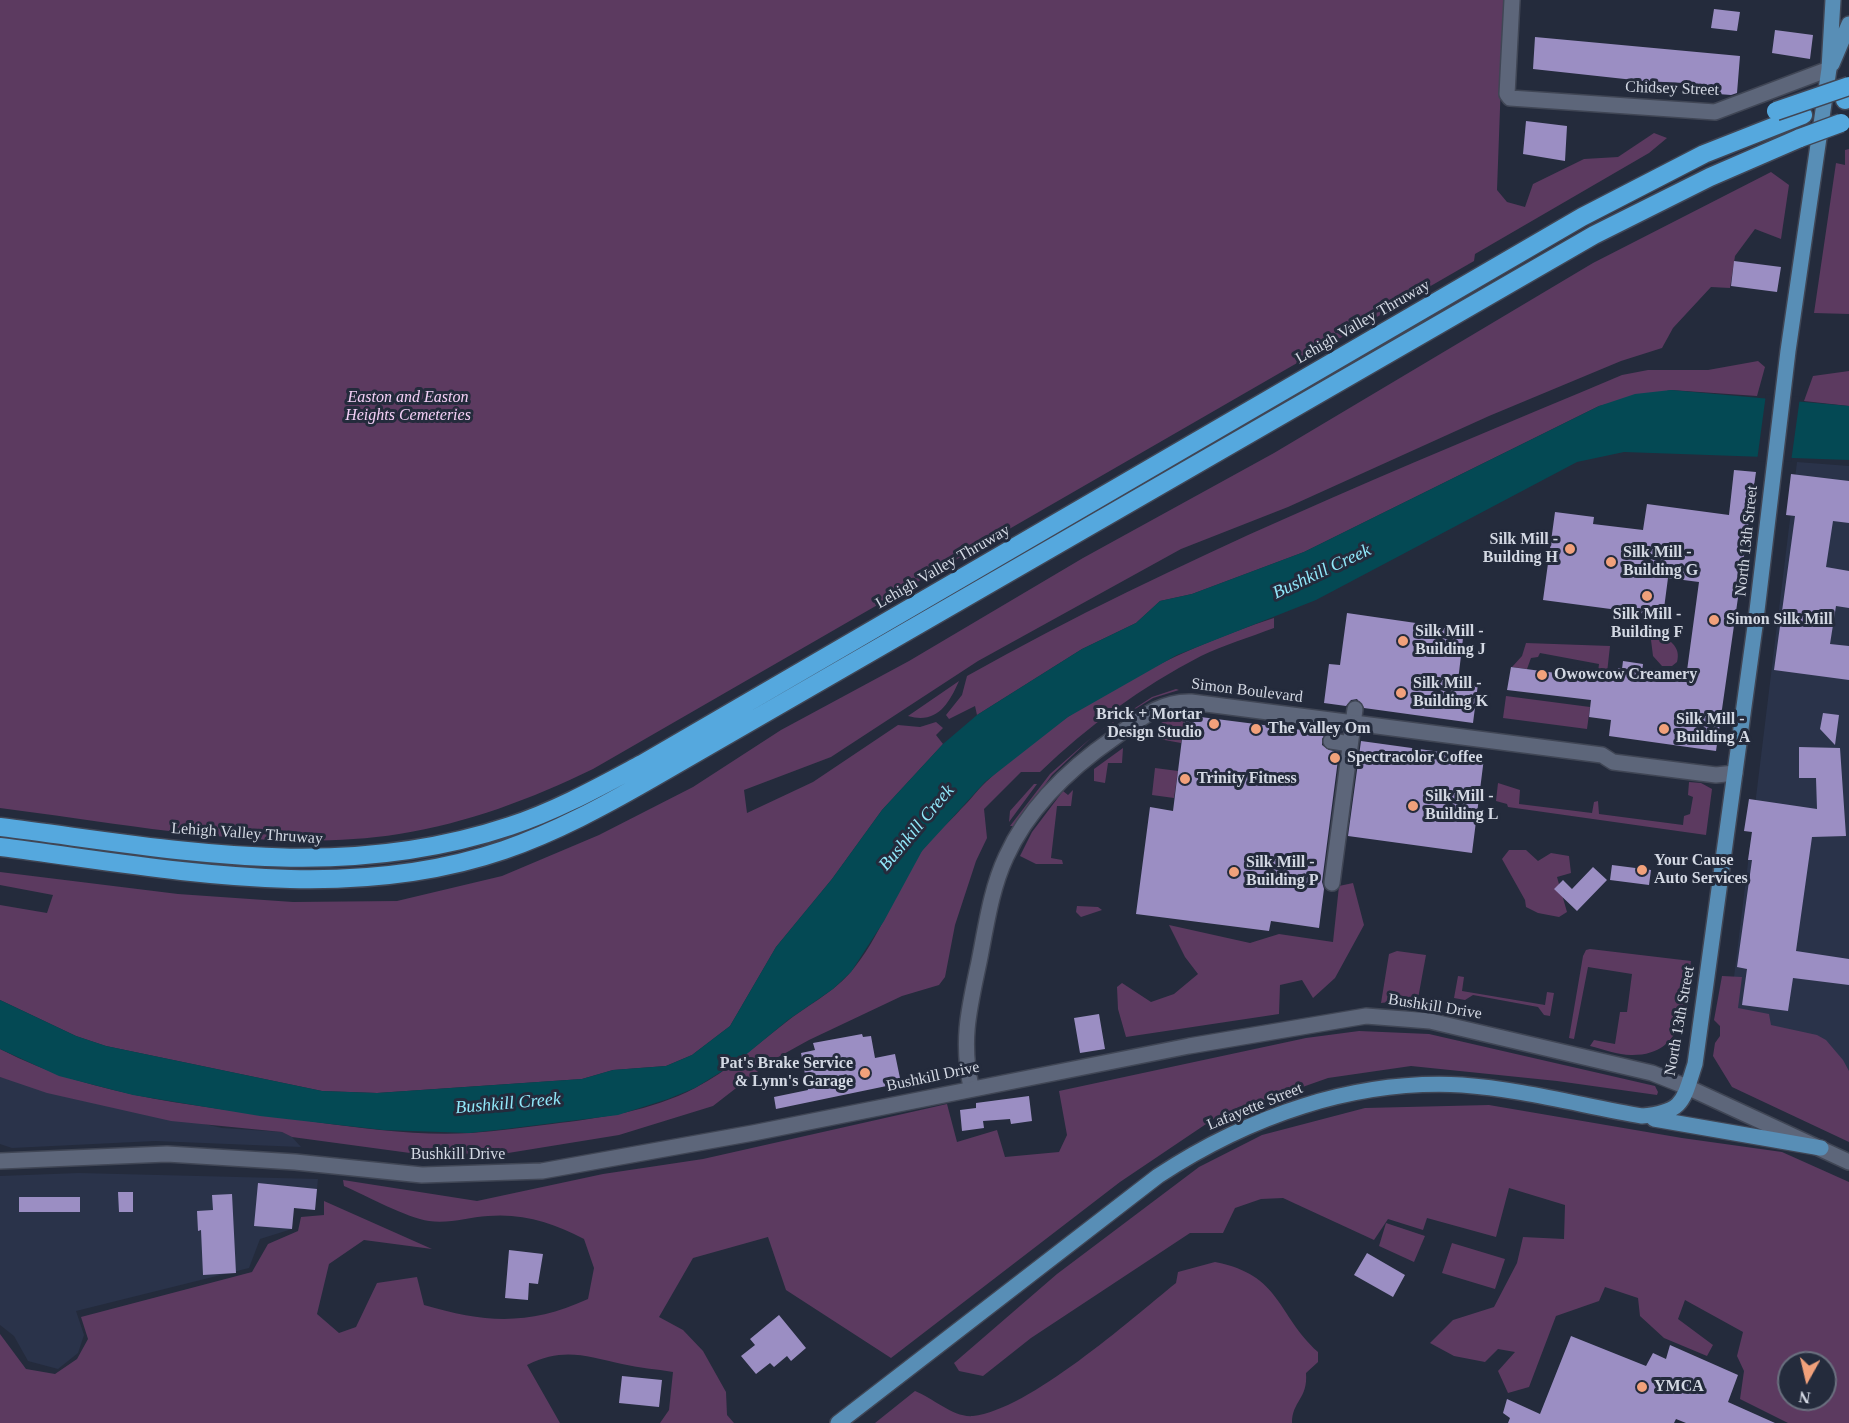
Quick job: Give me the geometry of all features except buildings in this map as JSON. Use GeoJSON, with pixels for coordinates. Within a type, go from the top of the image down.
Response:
{"type":"FeatureCollection","features":[{"type":"Feature","properties":{"kind":"highway"},"geometry":{"type":"LineString","coordinates":[[1760,132],[1776,111],[1848,94]]}},
{"type":"Feature","properties":{"kind":"highway","name":"Lehigh Valley Thruway"},"geometry":{"type":"LineString","coordinates":[[0,827],[278,859],[331,859],[372,856],[432,847],[485,834],[537,816],[642,764],[1582,217],[1704,154],[1803,115],[1848,94]]}},
{"type":"Feature","properties":{"kind":"highway"},"geometry":{"type":"LineString","coordinates":[[0,847],[229,876],[321,880],[382,876],[434,868],[504,850],[569,824],[651,779],[1594,235],[1710,177],[1800,138],[1845,122]]}},
{"type":"Feature","properties":{"kind":"main road","name":"North 13th Street"},"geometry":{"type":"LineString","coordinates":[[1687,1087],[1695,1064],[1735,773],[1785,383],[1829,69],[1833,0]]}},
{"type":"Feature","properties":{"kind":"main road","name":"North 13th Street"},"geometry":{"type":"LineString","coordinates":[[1829,69],[1849,24]]}},
{"type":"Feature","properties":{"kind":"main road","name":"Lafayette Street"},"geometry":{"type":"LineString","coordinates":[[838,1423],[1158,1176],[1209,1144],[1256,1122],[1319,1101],[1359,1092],[1438,1085],[1484,1088],[1642,1116],[1664,1114],[1675,1109],[1687,1087]]}},
{"type":"Feature","properties":{"kind":"main road"},"geometry":{"type":"LineString","coordinates":[[1642,1116],[1821,1148]]}},
{"type":"Feature","properties":{"kind":"street","name":"Chidsey Street"},"geometry":{"type":"LineString","coordinates":[[1512,0],[1507,97],[1715,112],[1829,69]]}},
{"type":"Feature","properties":{"kind":"street","name":"Simon Boulevard"},"geometry":{"type":"LineString","coordinates":[[971,1088],[964,1048],[969,1010],[998,880],[1018,836],[1071,769],[1148,713],[1176,702],[1191,702],[1354,716],[1602,755],[1613,762],[1716,776],[1735,773]]}},
{"type":"Feature","properties":{"kind":"street"},"geometry":{"type":"LineString","coordinates":[[1332,883],[1354,716]]}},
{"type":"Feature","properties":{"kind":"street"},"geometry":{"type":"LineString","coordinates":[[1331,741],[1350,744]]}},
{"type":"Feature","properties":{"kind":"street","name":"Bushkill Drive"},"geometry":{"type":"LineString","coordinates":[[0,1161],[166,1154],[295,1162],[410,1174],[513,1173],[587,1164],[1306,1024],[1347,1017],[1384,1016],[1430,1021],[1652,1073],[1849,1162]]}},
{"type":"Feature","properties":{"kind":"shaded area"},"geometry":{"type":"Polygon","coordinates":[[[1797,462],[1849,466],[1849,1129],[1723,1067],[1797,462]]]}},
{"type":"Feature","properties":{"kind":"shaded area"},"geometry":{"type":"Polygon","coordinates":[[[0,1077],[222,1128],[282,1132],[292,1137],[301,1147],[155,1141],[12,1148],[0,1144],[0,1077]]]}},
{"type":"Feature","properties":{"kind":"shaded area"},"geometry":{"type":"Polygon","coordinates":[[[79,1173],[318,1179],[315,1210],[294,1208],[292,1229],[260,1239],[249,1268],[76,1311],[84,1335],[78,1353],[58,1369],[28,1361],[14,1336],[0,1325],[0,1176],[79,1173]]]}},
{"type":"Feature","properties":{"kind":"green space","name":"Easton and Easton Heights Cemeteries"},"geometry":{"type":"Polygon","coordinates":[[[0,0],[1504,0],[1497,190],[1507,202],[1525,207],[1533,184],[1584,159],[1618,157],[1654,133],[1667,138],[1649,153],[1475,254],[1474,261],[593,769],[499,809],[425,829],[351,839],[301,841],[251,839],[149,829],[0,808],[0,0]]]}},
{"type":"Feature","properties":{"kind":"green space"},"geometry":{"type":"Polygon","coordinates":[[[1849,149],[1849,314],[1814,313],[1836,163],[1845,165],[1845,150],[1849,149]]]}},
{"type":"Feature","properties":{"kind":"green space"},"geometry":{"type":"Polygon","coordinates":[[[1771,172],[1789,185],[1781,239],[1755,229],[1735,256],[1730,288],[1711,287],[1673,328],[1662,348],[1621,361],[1489,416],[1288,507],[1181,549],[978,661],[831,757],[744,790],[747,813],[813,782],[898,725],[920,727],[936,722],[943,728],[936,735],[943,744],[882,810],[832,879],[776,947],[730,1026],[692,1055],[666,1066],[613,1070],[582,1079],[377,1093],[322,1091],[106,1046],[76,1036],[0,1000],[0,905],[47,913],[53,895],[0,885],[0,872],[178,894],[293,902],[397,901],[502,876],[599,835],[693,787],[781,730],[909,661],[1083,558],[1274,453],[1593,263],[1771,172]]]}},
{"type":"Feature","properties":{"kind":"green space"},"geometry":{"type":"Polygon","coordinates":[[[1758,361],[1765,367],[1757,396],[1671,390],[1599,406],[1304,552],[1192,594],[1160,601],[1136,623],[1082,649],[977,715],[975,706],[949,719],[946,715],[962,695],[967,676],[1127,592],[1290,516],[1622,375],[1648,370],[1708,370],[1758,361]]]}},
{"type":"Feature","properties":{"kind":"green space"},"geometry":{"type":"Polygon","coordinates":[[[1849,371],[1849,406],[1804,401],[1813,376],[1849,371]]]}},
{"type":"Feature","properties":{"kind":"green space"},"geometry":{"type":"Polygon","coordinates":[[[1274,618],[1274,628],[1201,656],[1136,694],[1096,723],[1040,772],[1021,772],[984,809],[987,838],[976,861],[955,925],[945,977],[939,985],[902,996],[809,1040],[771,1061],[713,1106],[619,1135],[502,1154],[410,1153],[292,1137],[282,1132],[171,1121],[47,1093],[0,1077],[0,1049],[75,1080],[154,1099],[354,1127],[432,1134],[481,1132],[570,1122],[643,1108],[678,1096],[719,1074],[826,994],[849,974],[879,930],[911,867],[925,846],[983,785],[1017,755],[1050,729],[1121,684],[1196,647],[1274,618]]]}},
{"type":"Feature","properties":{"kind":"green space"},"geometry":{"type":"Polygon","coordinates":[[[1660,636],[1671,642],[1678,653],[1677,662],[1672,666],[1662,666],[1653,656],[1651,640],[1660,636]]]}},
{"type":"Feature","properties":{"kind":"green space"},"geometry":{"type":"Polygon","coordinates":[[[1526,643],[1610,646],[1607,673],[1598,672],[1599,664],[1540,653],[1538,657],[1531,658],[1527,669],[1512,667],[1522,656],[1526,643]]]}},
{"type":"Feature","properties":{"kind":"green space"},"geometry":{"type":"Polygon","coordinates":[[[959,681],[940,711],[926,717],[908,716],[959,681]]]}},
{"type":"Feature","properties":{"kind":"green space"},"geometry":{"type":"Polygon","coordinates":[[[1179,690],[1153,698],[1098,732],[1152,697],[1179,690]]]}},
{"type":"Feature","properties":{"kind":"green space"},"geometry":{"type":"Polygon","coordinates":[[[1506,696],[1590,707],[1587,729],[1503,718],[1506,696]]]}},
{"type":"Feature","properties":{"kind":"green space"},"geometry":{"type":"Polygon","coordinates":[[[1175,716],[1185,716],[1181,743],[1159,739],[1161,723],[1175,716]]]}},
{"type":"Feature","properties":{"kind":"green space"},"geometry":{"type":"Polygon","coordinates":[[[1092,737],[1052,775],[1015,826],[1010,826],[1050,774],[1092,737]]]}},
{"type":"Feature","properties":{"kind":"green space"},"geometry":{"type":"Polygon","coordinates":[[[1123,748],[1122,763],[1108,763],[1105,783],[1094,781],[1094,769],[1123,748]]]}},
{"type":"Feature","properties":{"kind":"green space"},"geometry":{"type":"Polygon","coordinates":[[[1155,768],[1178,771],[1174,798],[1152,795],[1155,768]]]}},
{"type":"Feature","properties":{"kind":"green space"},"geometry":{"type":"Polygon","coordinates":[[[1689,782],[1701,783],[1712,789],[1706,835],[1508,807],[1507,804],[1496,801],[1498,783],[1520,790],[1519,804],[1592,813],[1594,802],[1598,801],[1599,814],[1683,825],[1684,816],[1690,814],[1693,797],[1688,795],[1689,782]]]}},
{"type":"Feature","properties":{"kind":"green space"},"geometry":{"type":"Polygon","coordinates":[[[1034,784],[1037,784],[1009,822],[1010,811],[1034,784]]]}},
{"type":"Feature","properties":{"kind":"green space"},"geometry":{"type":"Polygon","coordinates":[[[1073,790],[1071,806],[1057,806],[1051,858],[1062,860],[1063,864],[1036,864],[1020,856],[1032,832],[1063,791],[1068,795],[1073,790]]]}},
{"type":"Feature","properties":{"kind":"green space"},"geometry":{"type":"Polygon","coordinates":[[[1509,850],[1526,850],[1538,861],[1551,853],[1569,856],[1571,873],[1557,877],[1567,912],[1559,917],[1538,913],[1526,907],[1525,900],[1502,859],[1509,850]]]}},
{"type":"Feature","properties":{"kind":"green space"},"geometry":{"type":"Polygon","coordinates":[[[1353,883],[1364,925],[1335,978],[1313,998],[1302,980],[1280,985],[1279,1014],[1126,1037],[1118,1009],[1117,987],[1122,983],[1151,1002],[1174,994],[1198,974],[1185,957],[1169,925],[1250,943],[1279,934],[1333,942],[1339,886],[1353,883]]]}},
{"type":"Feature","properties":{"kind":"green space"},"geometry":{"type":"Polygon","coordinates":[[[1077,906],[1098,907],[1102,910],[1081,917],[1076,912],[1077,906]]]}},
{"type":"Feature","properties":{"kind":"green space"},"geometry":{"type":"Polygon","coordinates":[[[1586,950],[1691,961],[1680,1023],[1673,1036],[1663,1046],[1649,1053],[1631,1055],[1590,1046],[1594,1040],[1615,1044],[1620,1012],[1627,1012],[1632,974],[1588,967],[1574,1039],[1569,1038],[1583,956],[1586,950]]]}},
{"type":"Feature","properties":{"kind":"green space"},"geometry":{"type":"Polygon","coordinates":[[[1397,951],[1426,955],[1417,1004],[1398,1001],[1381,1003],[1389,954],[1397,951]]]}},
{"type":"Feature","properties":{"kind":"green space"},"geometry":{"type":"Polygon","coordinates":[[[1458,976],[1464,977],[1462,991],[1545,1005],[1547,992],[1554,993],[1550,1016],[1544,1015],[1538,1007],[1473,995],[1465,1000],[1454,998],[1458,976]]]}},
{"type":"Feature","properties":{"kind":"green space"},"geometry":{"type":"Polygon","coordinates":[[[1722,976],[1742,977],[1738,1008],[1769,1014],[1771,1025],[1817,1035],[1826,1040],[1843,1060],[1849,1071],[1849,1142],[1732,1087],[1713,1056],[1715,1043],[1720,1036],[1720,1026],[1714,1020],[1722,976]]]}},
{"type":"Feature","properties":{"kind":"green space"},"geometry":{"type":"Polygon","coordinates":[[[1359,1031],[1429,1034],[1655,1086],[1658,1092],[1657,1095],[1557,1081],[1411,1066],[1328,1078],[1215,1118],[1120,1182],[891,1358],[786,1290],[768,1237],[693,1258],[659,1317],[683,1330],[703,1351],[726,1392],[727,1415],[734,1423],[660,1423],[669,1410],[673,1372],[585,1356],[564,1355],[540,1359],[527,1365],[560,1423],[0,1423],[0,1334],[26,1369],[55,1374],[77,1359],[88,1339],[81,1317],[252,1272],[268,1244],[298,1231],[301,1217],[324,1215],[324,1201],[432,1249],[364,1240],[329,1264],[317,1314],[339,1333],[356,1327],[377,1283],[417,1277],[424,1305],[487,1318],[526,1318],[567,1308],[588,1299],[594,1268],[584,1239],[573,1233],[538,1220],[514,1216],[488,1216],[444,1222],[420,1219],[344,1186],[343,1180],[477,1201],[603,1174],[703,1159],[947,1104],[957,1142],[997,1130],[1005,1157],[1059,1152],[1067,1135],[1059,1091],[1306,1038],[1359,1031]]]}},
{"type":"Feature","properties":{"kind":"green space"},"geometry":{"type":"Polygon","coordinates":[[[1489,1105],[1682,1138],[1782,1152],[1849,1182],[1849,1423],[1788,1423],[1740,1399],[1744,1371],[1737,1356],[1743,1332],[1685,1300],[1678,1319],[1713,1345],[1707,1356],[1664,1338],[1640,1316],[1638,1298],[1605,1287],[1599,1301],[1556,1316],[1529,1387],[1508,1393],[1498,1371],[1515,1352],[1498,1349],[1485,1362],[1454,1356],[1430,1343],[1453,1320],[1494,1307],[1517,1263],[1523,1237],[1564,1239],[1565,1205],[1509,1188],[1496,1237],[1427,1218],[1423,1230],[1388,1219],[1374,1240],[1283,1198],[1261,1199],[1235,1208],[1223,1233],[1190,1233],[1031,1338],[983,1376],[959,1371],[954,1363],[1057,1274],[1199,1167],[1262,1135],[1365,1108],[1489,1105]]]}},
{"type":"Feature","properties":{"kind":"green space"},"geometry":{"type":"Polygon","coordinates":[[[1386,1223],[1425,1236],[1414,1262],[1379,1246],[1386,1223]]]}},
{"type":"Feature","properties":{"kind":"green space"},"geometry":{"type":"Polygon","coordinates":[[[1452,1243],[1505,1259],[1495,1289],[1442,1273],[1452,1243]]]}},
{"type":"Feature","properties":{"kind":"green space"},"geometry":{"type":"Polygon","coordinates":[[[1215,1262],[1237,1268],[1266,1286],[1304,1338],[1318,1352],[1318,1362],[1306,1373],[1305,1389],[1294,1410],[1292,1423],[875,1423],[915,1391],[951,1411],[966,1416],[996,1410],[1022,1398],[1050,1381],[1133,1319],[1176,1283],[1178,1272],[1215,1262]]]}},
{"type":"Feature","properties":{"kind":"water","name":"Bushkill Creek"},"geometry":{"type":"Polygon","coordinates":[[[1671,390],[1849,406],[1849,460],[1624,452],[1577,462],[1316,600],[1177,655],[1068,717],[985,782],[922,851],[884,921],[851,972],[833,989],[788,1020],[737,1062],[695,1088],[668,1099],[618,1115],[506,1129],[469,1133],[383,1130],[260,1116],[133,1095],[59,1076],[0,1049],[0,1000],[76,1036],[106,1046],[322,1091],[377,1093],[582,1079],[613,1070],[666,1066],[692,1055],[730,1026],[776,947],[832,879],[882,810],[943,744],[977,715],[1082,649],[1136,623],[1160,601],[1192,594],[1304,552],[1599,406],[1635,394],[1671,390]]]}},
{"type":"Feature","properties":{"kind":"pier"},"geometry":{"type":"Polygon","coordinates":[[[1766,394],[1800,397],[1791,462],[1757,461],[1766,394]]]}},
{"type":"Feature","properties":{"kind":"place","name":"Silk Mill - Building H"},"geometry":{"type":"Point","coordinates":[1570,549]}},
{"type":"Feature","properties":{"kind":"place","name":"Silk Mill - Building G"},"geometry":{"type":"Point","coordinates":[1611,562]}},
{"type":"Feature","properties":{"kind":"place","name":"Silk Mill - Building F"},"geometry":{"type":"Point","coordinates":[1647,596]}},
{"type":"Feature","properties":{"kind":"place","name":"Simon Silk Mill"},"geometry":{"type":"Point","coordinates":[1714,620]}},
{"type":"Feature","properties":{"kind":"place","name":"Silk Mill - Building J"},"geometry":{"type":"Point","coordinates":[1403,641]}},
{"type":"Feature","properties":{"kind":"place","name":"Owowcow Creamery"},"geometry":{"type":"Point","coordinates":[1542,675]}},
{"type":"Feature","properties":{"kind":"place","name":"Silk Mill - Building K"},"geometry":{"type":"Point","coordinates":[1401,693]}},
{"type":"Feature","properties":{"kind":"place","name":"Brick + Mortar Design Studio"},"geometry":{"type":"Point","coordinates":[1214,724]}},
{"type":"Feature","properties":{"kind":"place","name":"The Valley Om"},"geometry":{"type":"Point","coordinates":[1256,729]}},
{"type":"Feature","properties":{"kind":"place","name":"Silk Mill - Building A"},"geometry":{"type":"Point","coordinates":[1664,729]}},
{"type":"Feature","properties":{"kind":"place","name":"Spectracolor Coffee"},"geometry":{"type":"Point","coordinates":[1335,758]}},
{"type":"Feature","properties":{"kind":"place","name":"Trinity Fitness"},"geometry":{"type":"Point","coordinates":[1185,779]}},
{"type":"Feature","properties":{"kind":"place","name":"Silk Mill - Building L"},"geometry":{"type":"Point","coordinates":[1413,806]}},
{"type":"Feature","properties":{"kind":"place","name":"Your Cause Auto Services"},"geometry":{"type":"Point","coordinates":[1642,870]}},
{"type":"Feature","properties":{"kind":"place","name":"Silk Mill - Building P"},"geometry":{"type":"Point","coordinates":[1234,872]}},
{"type":"Feature","properties":{"kind":"place","name":"Pat's Brake Service & Lynn's Garage"},"geometry":{"type":"Point","coordinates":[865,1073]}},
{"type":"Feature","properties":{"kind":"place","name":"YMCA"},"geometry":{"type":"Point","coordinates":[1642,1387]}}]}
